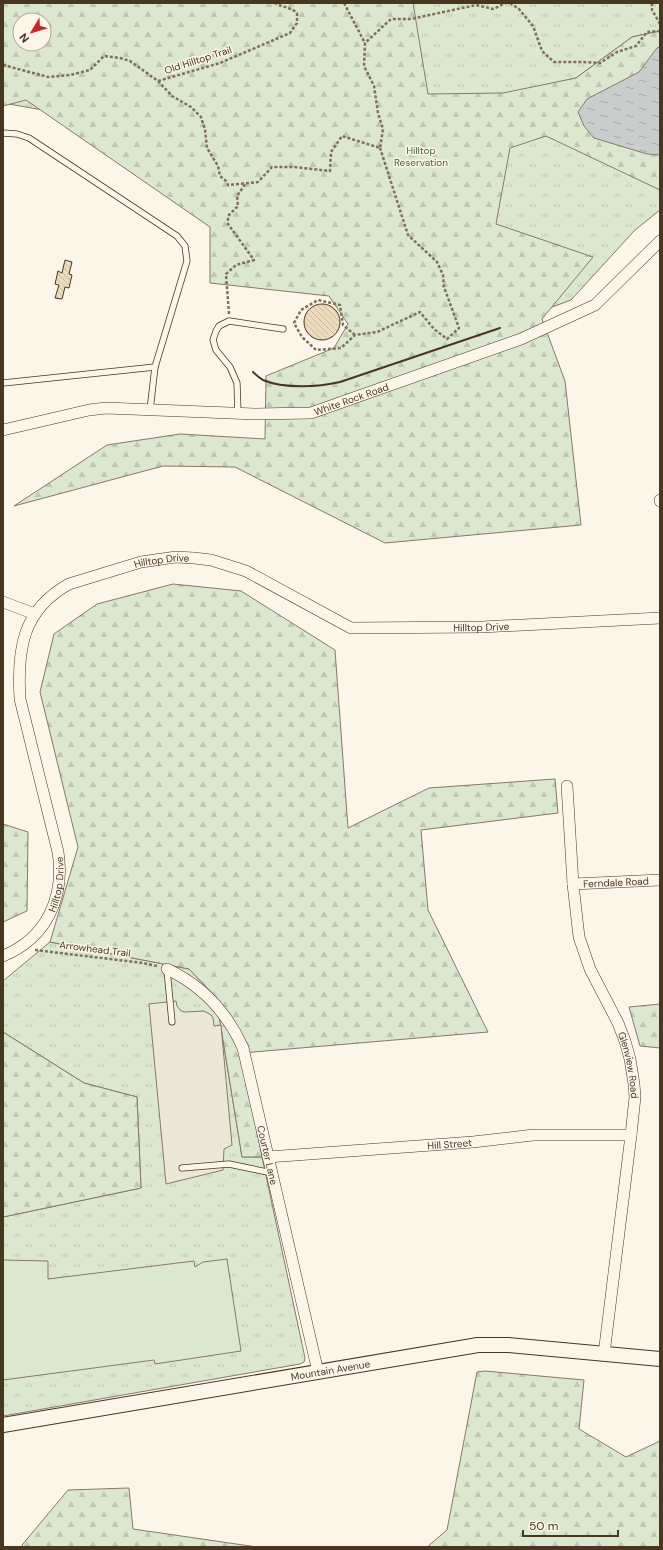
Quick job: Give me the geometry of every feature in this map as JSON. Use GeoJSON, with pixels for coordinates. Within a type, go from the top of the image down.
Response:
{"type":"FeatureCollection","features":[{"type":"Feature","properties":{"kind":"street","name":"White Rock Road"},"geometry":{"type":"LineString","coordinates":[[3,430],[89,410],[106,408],[238,413],[311,413],[521,339],[595,306],[660,241]]}},
{"type":"Feature","properties":{"kind":"street","name":"Hilltop Drive"},"geometry":{"type":"LineString","coordinates":[[3,956],[33,936],[49,915],[58,891],[60,878],[58,852],[20,699],[19,676],[20,658],[26,631],[42,604],[60,590],[80,580],[141,562],[176,557],[211,560],[246,572],[351,628],[482,627],[660,618]]}},
{"type":"Feature","properties":{"kind":"street"},"geometry":{"type":"LineString","coordinates":[[3,602],[35,614]]}},
{"type":"Feature","properties":{"kind":"street","name":"Glenview Road"},"geometry":{"type":"LineString","coordinates":[[567,786],[573,884],[579,937],[590,969],[618,1023],[630,1059],[635,1098],[604,1354]]}},
{"type":"Feature","properties":{"kind":"street","name":"Ferndale Road"},"geometry":{"type":"LineString","coordinates":[[573,884],[660,880]]}},
{"type":"Feature","properties":{"kind":"street","name":"Courter Lane"},"geometry":{"type":"LineString","coordinates":[[167,969],[191,982],[212,999],[225,1015],[237,1034],[248,1063],[268,1157],[318,1372]]}},
{"type":"Feature","properties":{"kind":"street","name":"Hill Street"},"geometry":{"type":"LineString","coordinates":[[268,1157],[474,1142],[533,1135],[631,1135]]}},
{"type":"Feature","properties":{"kind":"street","name":"Mountain Avenue"},"geometry":{"type":"LineString","coordinates":[[3,1425],[478,1345],[508,1345],[660,1359]]}},
{"type":"Feature","properties":{"kind":"lane"},"geometry":{"type":"LineString","coordinates":[[3,133],[17,134],[29,138],[177,236],[185,246],[187,261],[155,367],[150,410]]}},
{"type":"Feature","properties":{"kind":"lane"},"geometry":{"type":"LineString","coordinates":[[238,413],[236,378],[230,367],[216,350],[213,340],[216,331],[219,326],[229,321],[283,329]]}},
{"type":"Feature","properties":{"kind":"lane"},"geometry":{"type":"LineString","coordinates":[[3,383],[155,367]]}},
{"type":"Feature","properties":{"kind":"lane"},"geometry":{"type":"LineString","coordinates":[[167,969],[172,1022]]}},
{"type":"Feature","properties":{"kind":"lane"},"geometry":{"type":"LineString","coordinates":[[182,1168],[229,1164],[272,1172]]}},
{"type":"Feature","properties":{"kind":"path","name":"Old Hilltop Trail"},"geometry":{"type":"LineString","coordinates":[[3,65],[48,78],[90,70],[104,56],[130,61],[158,81],[220,63],[290,33],[297,23],[297,13],[291,8],[280,6],[275,3]]}},
{"type":"Feature","properties":{"kind":"path"},"geometry":{"type":"LineString","coordinates":[[344,3],[365,43],[364,66],[374,86],[378,113],[383,129],[380,148],[408,234],[437,262],[443,275],[444,287],[459,328],[447,339],[434,329],[420,312],[377,332],[354,335],[341,348],[316,350],[302,337],[294,323],[301,310],[318,300],[340,305],[343,325],[354,335]]}},
{"type":"Feature","properties":{"kind":"path"},"geometry":{"type":"LineString","coordinates":[[365,43],[391,19],[411,19],[476,5],[493,9],[506,3]]}},
{"type":"Feature","properties":{"kind":"path"},"geometry":{"type":"LineString","coordinates":[[510,3],[519,9],[533,26],[542,51],[554,62],[600,63],[617,52],[636,46],[647,32],[660,31]]}},
{"type":"Feature","properties":{"kind":"path"},"geometry":{"type":"LineString","coordinates":[[652,3],[652,10],[660,24]]}},
{"type":"Feature","properties":{"kind":"path"},"geometry":{"type":"LineString","coordinates":[[158,81],[172,96],[191,107],[201,117],[205,130],[207,148],[218,166],[220,176],[228,185],[258,182],[272,167],[294,167],[330,171],[331,152],[342,136],[380,148]]}},
{"type":"Feature","properties":{"kind":"path"},"geometry":{"type":"LineString","coordinates":[[229,321],[226,274],[236,265],[254,260],[228,224],[228,216],[238,206],[237,196],[247,183]]}},
{"type":"Feature","properties":{"kind":"path","name":"Arrowhead Trail"},"geometry":{"type":"LineString","coordinates":[[20,946],[34,950],[143,962],[167,969]]}},
{"type":"Feature","properties":{"kind":"green space","name":"Hilltop Reservation"},"geometry":{"type":"Polygon","coordinates":[[[3,3],[660,3],[660,31],[632,37],[576,78],[554,83],[561,97],[660,41],[660,210],[635,230],[571,300],[493,329],[362,298],[89,118],[3,103],[3,3]]]}},
{"type":"Feature","properties":{"kind":"green space","name":"Hilltop Reservation"},"geometry":{"type":"Polygon","coordinates":[[[3,3],[413,3],[428,94],[503,93],[576,78],[632,37],[660,31],[660,190],[546,136],[510,148],[496,224],[593,257],[542,319],[565,381],[581,525],[385,543],[235,467],[163,466],[14,506],[107,445],[180,434],[265,439],[266,376],[334,348],[348,324],[329,296],[210,283],[210,227],[26,100],[3,106],[3,3]]]}},
{"type":"Feature","properties":{"kind":"green space"},"geometry":{"type":"Polygon","coordinates":[[[173,584],[241,591],[335,650],[348,828],[429,788],[555,779],[558,813],[421,830],[428,910],[488,1032],[242,1053],[262,1157],[242,1157],[216,997],[189,969],[50,942],[78,847],[40,692],[54,634],[97,604],[173,584]]]}},
{"type":"Feature","properties":{"kind":"green space"},"geometry":{"type":"Polygon","coordinates":[[[3,824],[28,832],[27,911],[3,922],[3,824]]]}},
{"type":"Feature","properties":{"kind":"green space"},"geometry":{"type":"Polygon","coordinates":[[[50,942],[189,969],[216,997],[242,1157],[262,1157],[305,1358],[304,1362],[300,1364],[3,1416],[3,1217],[141,1188],[137,1097],[84,1083],[3,1032],[3,981],[50,942]]]}},
{"type":"Feature","properties":{"kind":"green space"},"geometry":{"type":"Polygon","coordinates":[[[660,1004],[660,1048],[640,1046],[629,1007],[660,1004]]]}},
{"type":"Feature","properties":{"kind":"green space"},"geometry":{"type":"Polygon","coordinates":[[[3,1032],[84,1083],[137,1097],[141,1188],[3,1217],[3,1032]]]}},
{"type":"Feature","properties":{"kind":"green space"},"geometry":{"type":"Polygon","coordinates":[[[227,1259],[241,1351],[155,1364],[154,1360],[3,1380],[3,1260],[48,1261],[48,1279],[194,1261],[195,1267],[203,1262],[227,1259]]]}},
{"type":"Feature","properties":{"kind":"green space"},"geometry":{"type":"Polygon","coordinates":[[[485,1371],[584,1380],[579,1429],[626,1457],[660,1441],[660,1547],[427,1547],[447,1530],[477,1372],[485,1371]]]}},
{"type":"Feature","properties":{"kind":"green space"},"geometry":{"type":"Polygon","coordinates":[[[129,1488],[133,1529],[257,1547],[23,1547],[22,1545],[68,1490],[129,1488]]]}},
{"type":"Feature","properties":{"kind":"shaded area"},"geometry":{"type":"Polygon","coordinates":[[[176,1001],[177,1006],[181,1011],[204,1011],[213,1018],[214,1026],[221,1025],[232,1145],[224,1149],[223,1170],[166,1184],[149,1004],[176,1001]]]}},
{"type":"Feature","properties":{"kind":"water"},"geometry":{"type":"Polygon","coordinates":[[[660,47],[660,155],[647,154],[594,138],[584,126],[578,112],[587,99],[639,72],[657,48],[660,47]]]}},
{"type":"Feature","properties":{"kind":"building"},"geometry":{"type":"Polygon","coordinates":[[[65,260],[72,262],[69,274],[72,275],[69,288],[65,287],[62,299],[55,298],[59,285],[55,284],[58,271],[62,273],[65,260]]]}},
{"type":"Feature","properties":{"kind":"building"},"geometry":{"type":"Polygon","coordinates":[[[322,304],[335,309],[340,322],[335,335],[322,340],[309,335],[304,322],[309,309],[322,304]]]}},
{"type":"Feature","properties":{"kind":"wall"},"geometry":{"type":"LineString","coordinates":[[253,372],[263,380],[281,385],[312,386],[332,384],[500,328]]}}]}
